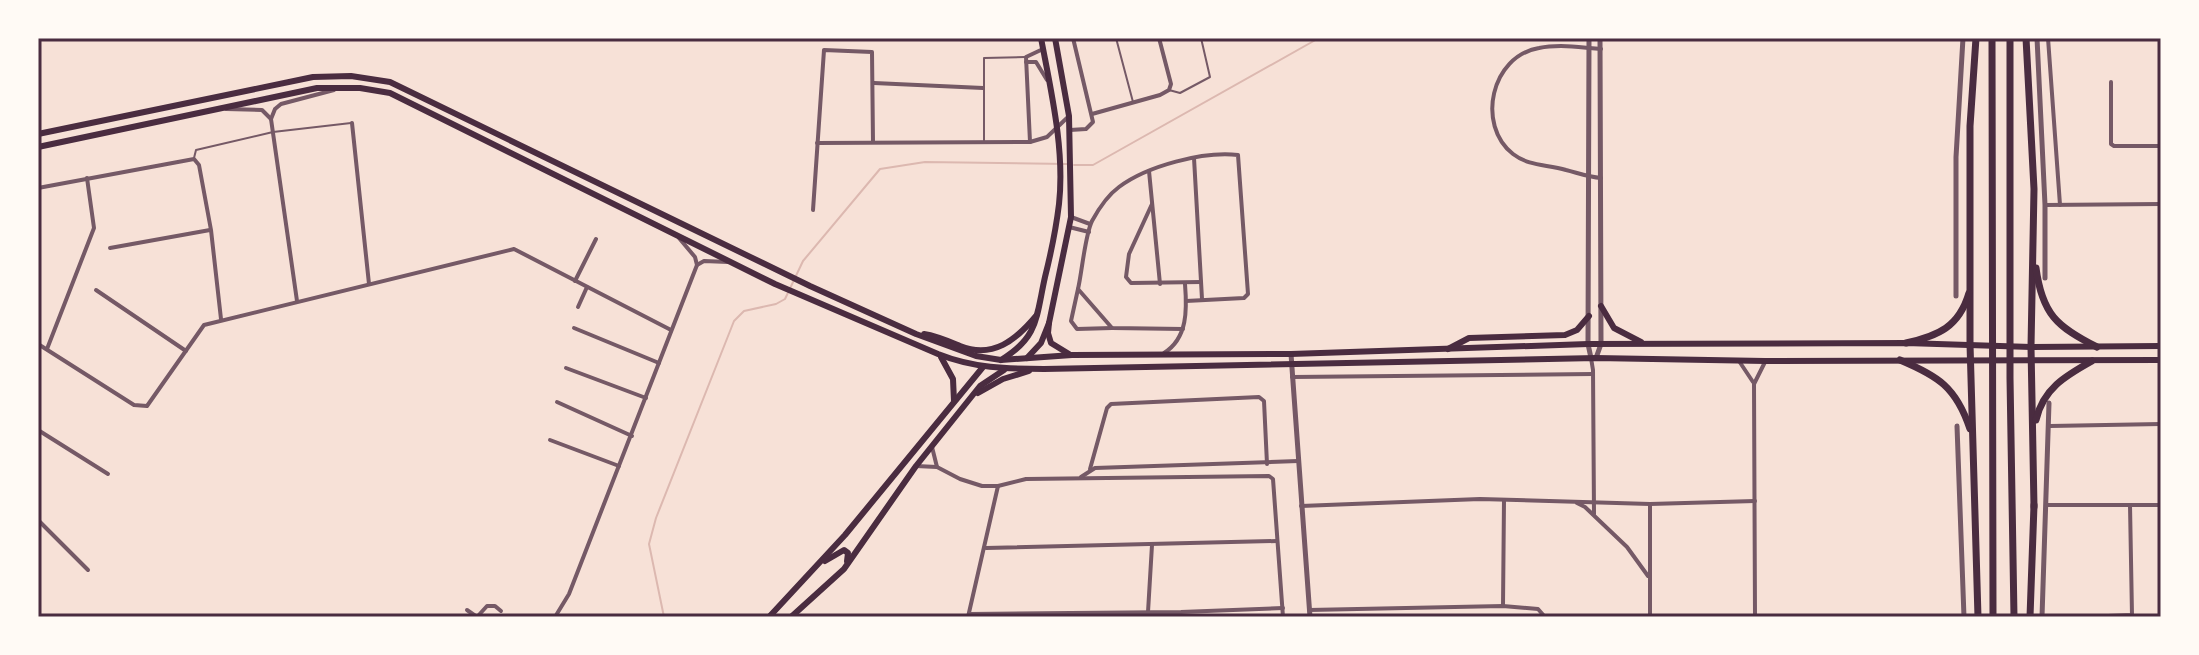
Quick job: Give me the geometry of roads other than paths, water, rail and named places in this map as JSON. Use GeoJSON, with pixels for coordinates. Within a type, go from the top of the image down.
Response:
{"type":"FeatureCollection","features":[{"type":"Feature","properties":{"kind":"highway"},"geometry":{"type":"LineString","coordinates":[[1976,38],[1970,154],[1970,360],[1978,617]]}},
{"type":"Feature","properties":{"kind":"highway"},"geometry":{"type":"LineString","coordinates":[[1992,38],[1993,617]]}},
{"type":"Feature","properties":{"kind":"highway"},"geometry":{"type":"LineString","coordinates":[[2010,38],[2014,617]]}},
{"type":"Feature","properties":{"kind":"highway"},"geometry":{"type":"LineString","coordinates":[[2026,38],[2032,154],[2034,507]]}},
{"type":"Feature","properties":{"kind":"highway"},"geometry":{"type":"LineString","coordinates":[[2033,246],[2039,292],[2046,307],[2067,331],[2097,347]]}},
{"type":"Feature","properties":{"kind":"highway"},"geometry":{"type":"LineString","coordinates":[[1902,343],[1932,337],[1949,326],[1965,306],[1971,283]]}},
{"type":"Feature","properties":{"kind":"highway"},"geometry":{"type":"LineString","coordinates":[[1897,360],[1936,377],[1953,392],[1962,407],[1974,446]]}},
{"type":"Feature","properties":{"kind":"highway"},"geometry":{"type":"LineString","coordinates":[[2030,617],[2038,408],[2048,390],[2096,361]]}},
{"type":"Feature","properties":{"kind":"main road"},"geometry":{"type":"LineString","coordinates":[[769,617],[820,564],[983,367],[1001,360],[1031,335],[1054,240],[1060,181],[1056,129],[1041,38]]}},
{"type":"Feature","properties":{"kind":"main road"},"geometry":{"type":"LineString","coordinates":[[1055,38],[1069,116],[1071,217],[1048,333],[1054,347],[1072,355]]}},
{"type":"Feature","properties":{"kind":"main road"},"geometry":{"type":"LineString","coordinates":[[38,134],[313,77],[351,76],[390,82],[810,286],[967,354],[1001,360],[1072,355],[1291,354],[1588,344],[2161,346]]}},
{"type":"Feature","properties":{"kind":"main road"},"geometry":{"type":"LineString","coordinates":[[38,147],[317,88],[390,93],[461,131],[807,299],[938,354],[983,367],[1037,369],[1594,358],[1739,361],[2161,360]]}},
{"type":"Feature","properties":{"kind":"main road"},"geometry":{"type":"LineString","coordinates":[[1601,306],[1622,335],[1648,345]]}},
{"type":"Feature","properties":{"kind":"main road"},"geometry":{"type":"LineString","coordinates":[[916,334],[935,336],[964,348],[988,351],[1020,335],[1036,316]]}},
{"type":"Feature","properties":{"kind":"main road"},"geometry":{"type":"LineString","coordinates":[[1448,349],[1469,338],[1565,335],[1577,330],[1589,316]]}},
{"type":"Feature","properties":{"kind":"main road"},"geometry":{"type":"LineString","coordinates":[[791,617],[837,578],[916,466],[980,386],[1027,358],[1041,343],[1049,323]]}},
{"type":"Feature","properties":{"kind":"main road"},"geometry":{"type":"LineString","coordinates":[[938,354],[953,379],[954,401]]}},
{"type":"Feature","properties":{"kind":"main road"},"geometry":{"type":"LineString","coordinates":[[970,399],[1003,379],[1037,369]]}},
{"type":"Feature","properties":{"kind":"main road"},"geometry":{"type":"LineString","coordinates":[[820,564],[841,550],[847,551],[848,560],[837,578]]}},
{"type":"Feature","properties":{"kind":"street"},"geometry":{"type":"LineString","coordinates":[[1070,130],[1091,126],[1092,114],[1073,38]]}},
{"type":"Feature","properties":{"kind":"street"},"geometry":{"type":"LineString","coordinates":[[1092,114],[1169,90],[1171,84],[1159,38]]}},
{"type":"Feature","properties":{"kind":"street"},"geometry":{"type":"LineString","coordinates":[[1589,38],[1588,344],[1594,358]]}},
{"type":"Feature","properties":{"kind":"street"},"geometry":{"type":"LineString","coordinates":[[1594,514],[1593,372],[1594,358],[1601,344],[1600,38]]}},
{"type":"Feature","properties":{"kind":"street"},"geometry":{"type":"LineString","coordinates":[[1956,296],[1956,157],[1963,38]]}},
{"type":"Feature","properties":{"kind":"street"},"geometry":{"type":"LineString","coordinates":[[2037,38],[2045,205],[2045,278]]}},
{"type":"Feature","properties":{"kind":"street"},"geometry":{"type":"LineString","coordinates":[[2048,38],[2060,205]]}},
{"type":"Feature","properties":{"kind":"street"},"geometry":{"type":"LineString","coordinates":[[1601,49],[1537,48],[1520,56],[1500,78],[1493,94],[1492,109],[1498,137],[1512,154],[1530,164],[1567,170],[1589,178],[1602,178]]}},
{"type":"Feature","properties":{"kind":"street"},"geometry":{"type":"LineString","coordinates":[[1026,59],[1043,49]]}},
{"type":"Feature","properties":{"kind":"street"},"geometry":{"type":"LineString","coordinates":[[813,210],[824,50],[872,52],[873,142]]}},
{"type":"Feature","properties":{"kind":"street"},"geometry":{"type":"LineString","coordinates":[[1026,59],[1036,62],[1049,85]]}},
{"type":"Feature","properties":{"kind":"street"},"geometry":{"type":"LineString","coordinates":[[1026,59],[1030,142]]}},
{"type":"Feature","properties":{"kind":"street"},"geometry":{"type":"LineString","coordinates":[[2161,63],[2161,136]]}},
{"type":"Feature","properties":{"kind":"street"},"geometry":{"type":"LineString","coordinates":[[2111,82],[2111,144],[2161,146]]}},
{"type":"Feature","properties":{"kind":"street"},"geometry":{"type":"LineString","coordinates":[[874,83],[983,88]]}},
{"type":"Feature","properties":{"kind":"street"},"geometry":{"type":"LineString","coordinates":[[297,301],[271,120],[275,109],[281,104],[346,88]]}},
{"type":"Feature","properties":{"kind":"street"},"geometry":{"type":"LineString","coordinates":[[215,110],[262,110],[271,120]]}},
{"type":"Feature","properties":{"kind":"street"},"geometry":{"type":"LineString","coordinates":[[817,143],[1030,142],[1047,137],[1069,116]]}},
{"type":"Feature","properties":{"kind":"street"},"geometry":{"type":"LineString","coordinates":[[352,123],[369,284]]}},
{"type":"Feature","properties":{"kind":"street"},"geometry":{"type":"LineString","coordinates":[[1183,329],[1077,329],[1073,326],[1071,321],[1090,224],[1109,196],[1149,170],[1194,158],[1238,155],[1248,294],[1244,298],[1186,301]]}},
{"type":"Feature","properties":{"kind":"street"},"geometry":{"type":"LineString","coordinates":[[1194,158],[1202,299]]}},
{"type":"Feature","properties":{"kind":"street"},"geometry":{"type":"LineString","coordinates":[[38,188],[194,159],[199,165],[211,230],[221,319]]}},
{"type":"Feature","properties":{"kind":"street"},"geometry":{"type":"LineString","coordinates":[[1149,170],[1160,284]]}},
{"type":"Feature","properties":{"kind":"street"},"geometry":{"type":"LineString","coordinates":[[47,349],[94,228],[87,178]]}},
{"type":"Feature","properties":{"kind":"street"},"geometry":{"type":"LineString","coordinates":[[1152,204],[1129,254],[1126,277],[1131,283],[1201,282]]}},
{"type":"Feature","properties":{"kind":"street"},"geometry":{"type":"LineString","coordinates":[[2045,205],[2161,204]]}},
{"type":"Feature","properties":{"kind":"street"},"geometry":{"type":"LineString","coordinates":[[1071,217],[1090,224]]}},
{"type":"Feature","properties":{"kind":"street"},"geometry":{"type":"LineString","coordinates":[[1069,227],[1089,232]]}},
{"type":"Feature","properties":{"kind":"street"},"geometry":{"type":"LineString","coordinates":[[110,248],[211,230]]}},
{"type":"Feature","properties":{"kind":"street"},"geometry":{"type":"LineString","coordinates":[[674,232],[690,249],[697,265]]}},
{"type":"Feature","properties":{"kind":"street"},"geometry":{"type":"LineString","coordinates":[[575,281],[596,239]]}},
{"type":"Feature","properties":{"kind":"street"},"geometry":{"type":"LineString","coordinates":[[38,344],[138,407],[151,404],[204,325],[514,249],[671,330]]}},
{"type":"Feature","properties":{"kind":"street"},"geometry":{"type":"LineString","coordinates":[[555,617],[569,594],[697,265],[704,261],[735,263]]}},
{"type":"Feature","properties":{"kind":"street"},"geometry":{"type":"LineString","coordinates":[[1159,356],[1177,342],[1183,329],[1185,284]]}},
{"type":"Feature","properties":{"kind":"street"},"geometry":{"type":"LineString","coordinates":[[578,307],[587,287]]}},
{"type":"Feature","properties":{"kind":"street"},"geometry":{"type":"LineString","coordinates":[[1078,289],[1112,328]]}},
{"type":"Feature","properties":{"kind":"street"},"geometry":{"type":"LineString","coordinates":[[96,290],[186,351]]}},
{"type":"Feature","properties":{"kind":"street"},"geometry":{"type":"LineString","coordinates":[[574,328],[659,363]]}},
{"type":"Feature","properties":{"kind":"street"},"geometry":{"type":"LineString","coordinates":[[1291,354],[1310,614],[1503,606],[1538,609],[1545,617]]}},
{"type":"Feature","properties":{"kind":"street"},"geometry":{"type":"LineString","coordinates":[[1739,361],[1754,384]]}},
{"type":"Feature","properties":{"kind":"street"},"geometry":{"type":"LineString","coordinates":[[1755,617],[1754,384],[1765,361]]}},
{"type":"Feature","properties":{"kind":"street"},"geometry":{"type":"LineString","coordinates":[[566,368],[647,398]]}},
{"type":"Feature","properties":{"kind":"street"},"geometry":{"type":"LineString","coordinates":[[1292,377],[1593,372]]}},
{"type":"Feature","properties":{"kind":"street"},"geometry":{"type":"LineString","coordinates":[[1079,479],[1090,469],[1107,408],[1111,404],[1259,397],[1264,401],[1267,464]]}},
{"type":"Feature","properties":{"kind":"street"},"geometry":{"type":"LineString","coordinates":[[557,402],[632,436]]}},
{"type":"Feature","properties":{"kind":"street"},"geometry":{"type":"LineString","coordinates":[[2042,617],[2049,403]]}},
{"type":"Feature","properties":{"kind":"street"},"geometry":{"type":"LineString","coordinates":[[2050,426],[2161,424]]}},
{"type":"Feature","properties":{"kind":"street"},"geometry":{"type":"LineString","coordinates":[[1957,426],[1964,617]]}},
{"type":"Feature","properties":{"kind":"street"},"geometry":{"type":"LineString","coordinates":[[38,430],[108,474]]}},
{"type":"Feature","properties":{"kind":"street"},"geometry":{"type":"LineString","coordinates":[[550,440],[620,466]]}},
{"type":"Feature","properties":{"kind":"street"},"geometry":{"type":"LineString","coordinates":[[932,447],[937,467]]}},
{"type":"Feature","properties":{"kind":"street"},"geometry":{"type":"LineString","coordinates":[[1090,469],[1298,461]]}},
{"type":"Feature","properties":{"kind":"street"},"geometry":{"type":"LineString","coordinates":[[916,466],[937,467],[971,483],[998,486],[1026,479],[1269,476],[1273,479],[1283,617]]}},
{"type":"Feature","properties":{"kind":"street"},"geometry":{"type":"LineString","coordinates":[[998,486],[969,615],[1180,614],[1283,608]]}},
{"type":"Feature","properties":{"kind":"street"},"geometry":{"type":"LineString","coordinates":[[1301,506],[1504,500],[1650,504],[1755,501]]}},
{"type":"Feature","properties":{"kind":"street"},"geometry":{"type":"LineString","coordinates":[[1503,606],[1504,500]]}},
{"type":"Feature","properties":{"kind":"street"},"geometry":{"type":"LineString","coordinates":[[1574,501],[1594,514],[1627,547],[1649,578]]}},
{"type":"Feature","properties":{"kind":"street"},"geometry":{"type":"LineString","coordinates":[[1650,504],[1650,617]]}},
{"type":"Feature","properties":{"kind":"street"},"geometry":{"type":"LineString","coordinates":[[2046,505],[2161,505]]}},
{"type":"Feature","properties":{"kind":"street"},"geometry":{"type":"LineString","coordinates":[[2084,617],[2132,615],[2130,505]]}},
{"type":"Feature","properties":{"kind":"street"},"geometry":{"type":"LineString","coordinates":[[38,520],[88,570]]}},
{"type":"Feature","properties":{"kind":"street"},"geometry":{"type":"LineString","coordinates":[[986,548],[1277,541]]}},
{"type":"Feature","properties":{"kind":"street"},"geometry":{"type":"LineString","coordinates":[[1148,612],[1152,545]]}},
{"type":"Feature","properties":{"kind":"street"},"geometry":{"type":"LineString","coordinates":[[467,610],[477,617],[487,606],[495,606],[501,611]]}},
{"type":"Feature","properties":{"kind":"street"},"geometry":{"type":"LineString","coordinates":[[1446,607],[1446,617]]}},
{"type":"Feature","properties":{"kind":"lane"},"geometry":{"type":"LineString","coordinates":[[1116,38],[1133,102]]}},
{"type":"Feature","properties":{"kind":"lane"},"geometry":{"type":"LineString","coordinates":[[1169,90],[1180,93],[1210,77],[1201,38]]}},
{"type":"Feature","properties":{"kind":"lane"},"geometry":{"type":"LineString","coordinates":[[984,143],[983,62],[986,56],[1026,59]]}},
{"type":"Feature","properties":{"kind":"lane"},"geometry":{"type":"LineString","coordinates":[[194,159],[196,150],[273,131],[352,123]]}},
{"type":"Feature","properties":{"kind":"waterway"},"geometry":{"type":"LineString","coordinates":[[1074,165],[1093,165],[1319,38]]}},
{"type":"Feature","properties":{"kind":"waterway"},"geometry":{"type":"LineString","coordinates":[[664,617],[649,544],[656,518],[734,321],[744,311],[785,299],[803,261],[880,169],[925,162],[1067,164]]}}]}
